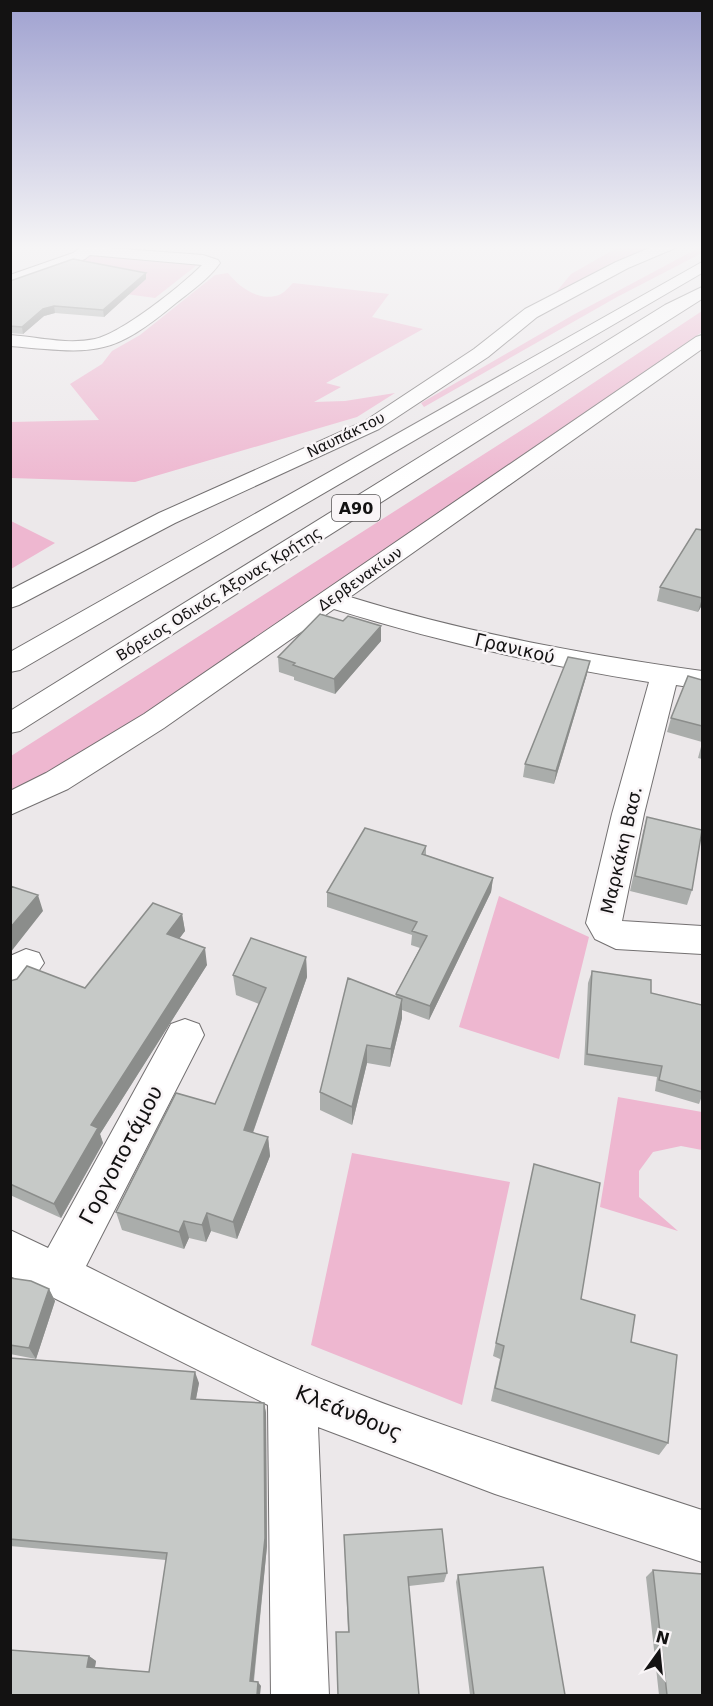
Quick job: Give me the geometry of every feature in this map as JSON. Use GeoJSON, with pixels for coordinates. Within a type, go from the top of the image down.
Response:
{"type":"FeatureCollection","features":[{"type":"Feature","properties":{"kind":"main road"},"geometry":{"type":"LineString","coordinates":[[10,340],[84,346],[104,343],[132,326]]}},
{"type":"Feature","properties":{"kind":"main road","name":"Ναυπάκτου"},"geometry":{"type":"LineString","coordinates":[[10,600],[167,518],[372,425],[481,353],[514,326]]}},
{"type":"Feature","properties":{"kind":"main road","name":"Α90"},"geometry":{"type":"LineString","coordinates":[[10,664],[600,326]]}},
{"type":"Feature","properties":{"kind":"main road","name":"Βόρειος Οδικός Άξονας Κρήτης"},"geometry":{"type":"LineString","coordinates":[[10,724],[644,326]]}},
{"type":"Feature","properties":{"kind":"main road","name":"Δερβενακίων"},"geometry":{"type":"LineString","coordinates":[[10,804],[57,781],[125,740],[702,341]]}},
{"type":"Feature","properties":{"kind":"main road","name":"Γρανικού"},"geometry":{"type":"LineString","coordinates":[[330,599],[392,618],[525,652],[702,680]]}},
{"type":"Feature","properties":{"kind":"main road","name":"Μαρκάκη Βασ."},"geometry":{"type":"LineString","coordinates":[[665,675],[628,814],[604,923],[607,929],[616,935],[702,940]]}},
{"type":"Feature","properties":{"kind":"main road","name":"Γοργοποτάμου"},"geometry":{"type":"LineString","coordinates":[[58,1275],[185,1035]]}},
{"type":"Feature","properties":{"kind":"main road","name":"Κλεάνθους"},"geometry":{"type":"LineString","coordinates":[[10,1252],[157,1327],[292,1391],[464,1458],[702,1536]]}},
{"type":"Feature","properties":{"kind":"main road"},"geometry":{"type":"LineString","coordinates":[[292,1391],[300,1695]]}},
{"type":"Feature","properties":{"kind":"shaded area"},"geometry":{"type":"Polygon","coordinates":[[[152,326],[409,326],[423,329],[326,383],[341,387],[314,402],[345,401],[395,393],[357,417],[135,482],[11,478],[11,422],[99,420],[70,384],[102,364],[112,351],[152,326]]]}},
{"type":"Feature","properties":{"kind":"shaded area"},"geometry":{"type":"Polygon","coordinates":[[[555,326],[567,326],[424,407],[421,403],[555,326]]]}},
{"type":"Feature","properties":{"kind":"shaded area"},"geometry":{"type":"Polygon","coordinates":[[[680,326],[702,326],[702,332],[608,398],[171,697],[92,747],[11,792],[11,756],[536,421],[680,326]]]}},
{"type":"Feature","properties":{"kind":"shaded area"},"geometry":{"type":"Polygon","coordinates":[[[11,521],[55,543],[11,569],[11,521]]]}},
{"type":"Feature","properties":{"kind":"shaded area"},"geometry":{"type":"Polygon","coordinates":[[[499,896],[589,937],[559,1059],[459,1027],[499,896]]]}},
{"type":"Feature","properties":{"kind":"shaded area"},"geometry":{"type":"Polygon","coordinates":[[[618,1097],[702,1112],[702,1150],[681,1146],[653,1152],[639,1171],[639,1197],[678,1231],[600,1207],[618,1097]]]}},
{"type":"Feature","properties":{"kind":"shaded area"},"geometry":{"type":"Polygon","coordinates":[[[352,1153],[510,1182],[462,1405],[311,1345],[352,1153]]]}},
{"type":"Feature","properties":{"kind":"building"},"geometry":{"type":"Polygon","coordinates":[[[696,529],[702,530],[702,598],[660,587],[696,529]]]}},
{"type":"Feature","properties":{"kind":"building"},"geometry":{"type":"Polygon","coordinates":[[[320,614],[343,621],[348,616],[381,626],[334,679],[293,665],[295,663],[278,657],[320,614]]]}},
{"type":"Feature","properties":{"kind":"building"},"geometry":{"type":"Polygon","coordinates":[[[568,657],[590,661],[556,771],[525,764],[568,657]]]}},
{"type":"Feature","properties":{"kind":"building"},"geometry":{"type":"Polygon","coordinates":[[[688,676],[702,680],[702,726],[671,718],[688,676]]]}},
{"type":"Feature","properties":{"kind":"building"},"geometry":{"type":"Polygon","coordinates":[[[647,817],[702,830],[692,890],[635,876],[647,817]]]}},
{"type":"Feature","properties":{"kind":"building"},"geometry":{"type":"Polygon","coordinates":[[[365,828],[426,846],[422,854],[493,878],[430,1006],[396,994],[427,936],[412,931],[417,922],[327,892],[365,828]]]}},
{"type":"Feature","properties":{"kind":"building"},"geometry":{"type":"Polygon","coordinates":[[[10,886],[38,895],[10,928],[10,886]]]}},
{"type":"Feature","properties":{"kind":"building"},"geometry":{"type":"Polygon","coordinates":[[[153,903],[182,914],[167,934],[205,948],[91,1125],[98,1128],[54,1204],[10,1184],[10,981],[17,979],[27,966],[85,988],[153,903]]]}},
{"type":"Feature","properties":{"kind":"building"},"geometry":{"type":"Polygon","coordinates":[[[251,938],[306,957],[244,1130],[268,1137],[233,1222],[207,1213],[202,1225],[184,1221],[179,1232],[116,1212],[176,1093],[215,1104],[266,988],[233,975],[251,938]]]}},
{"type":"Feature","properties":{"kind":"building"},"geometry":{"type":"Polygon","coordinates":[[[592,971],[651,980],[651,993],[702,1005],[702,1092],[659,1080],[662,1066],[587,1054],[592,971]]]}},
{"type":"Feature","properties":{"kind":"building"},"geometry":{"type":"Polygon","coordinates":[[[348,978],[402,999],[391,1049],[367,1045],[352,1107],[320,1092],[348,978]]]}},
{"type":"Feature","properties":{"kind":"building"},"geometry":{"type":"Polygon","coordinates":[[[534,1164],[600,1183],[581,1299],[635,1315],[631,1342],[677,1355],[668,1443],[495,1388],[504,1346],[496,1343],[534,1164]]]}},
{"type":"Feature","properties":{"kind":"building"},"geometry":{"type":"Polygon","coordinates":[[[10,1278],[31,1281],[49,1289],[29,1348],[10,1345],[10,1278]]]}},
{"type":"Feature","properties":{"kind":"building"},"geometry":{"type":"Polygon","coordinates":[[[10,1358],[195,1372],[191,1399],[264,1403],[265,1538],[250,1681],[258,1682],[257,1695],[10,1695],[10,1650],[89,1656],[87,1667],[149,1672],[167,1553],[10,1539],[10,1358]]]}},
{"type":"Feature","properties":{"kind":"building"},"geometry":{"type":"Polygon","coordinates":[[[442,1529],[447,1573],[408,1577],[419,1695],[338,1695],[336,1632],[349,1632],[344,1535],[442,1529]]]}},
{"type":"Feature","properties":{"kind":"building"},"geometry":{"type":"Polygon","coordinates":[[[543,1567],[565,1695],[474,1695],[458,1575],[543,1567]]]}},
{"type":"Feature","properties":{"kind":"building"},"geometry":{"type":"Polygon","coordinates":[[[653,1570],[702,1574],[702,1695],[667,1695],[653,1570]]]}}]}
